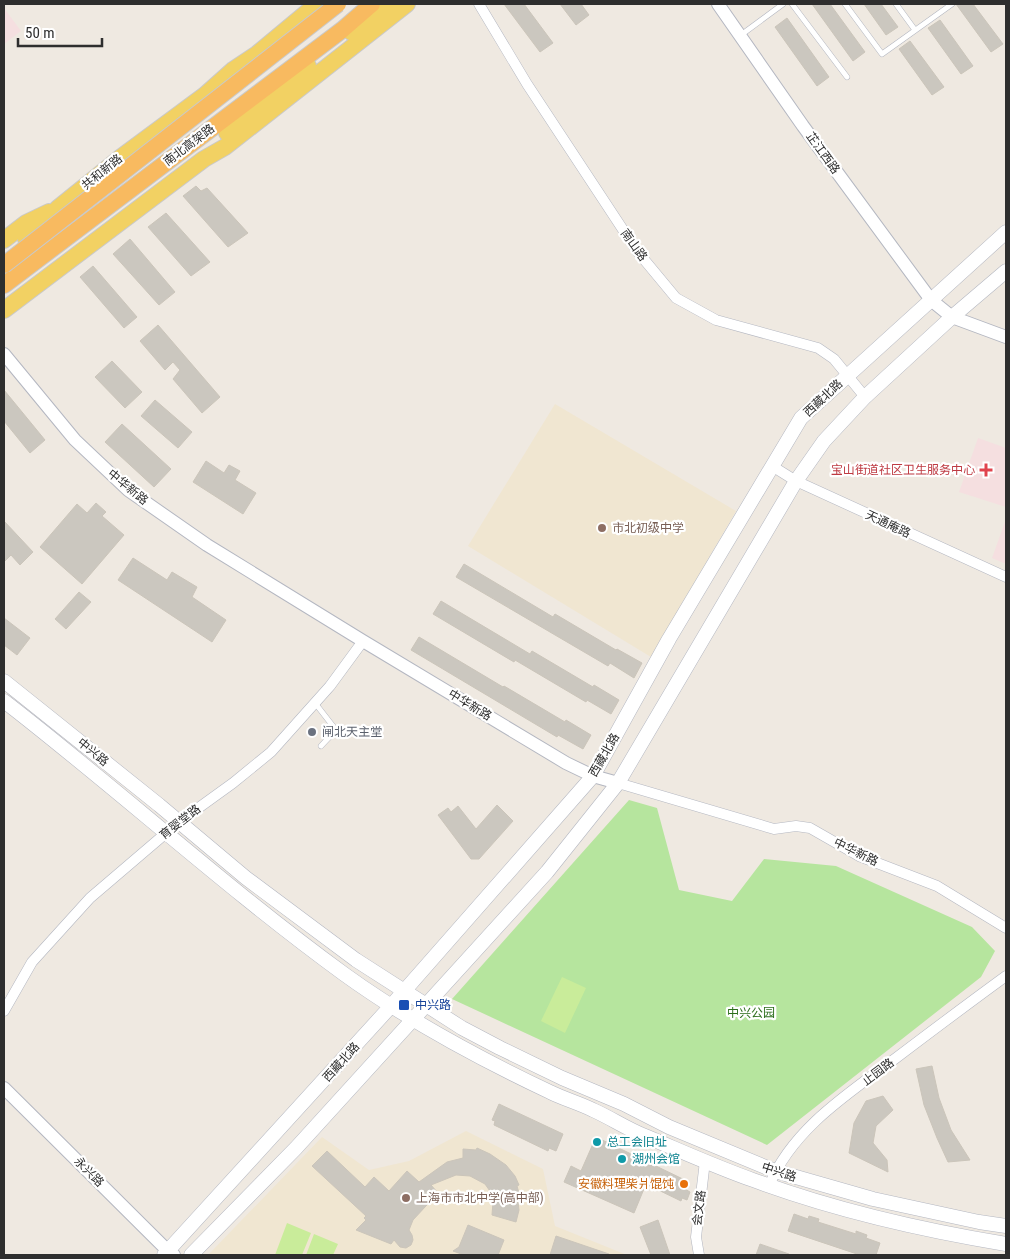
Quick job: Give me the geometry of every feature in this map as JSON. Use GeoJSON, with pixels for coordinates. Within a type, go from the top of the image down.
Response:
{"type":"FeatureCollection","features":[{"type":"Feature","properties":{"kind":"highway","name":"南北高架路"},"geometry":{"type":"LineString","coordinates":[[4,265],[340,4]]}},
{"type":"Feature","properties":{"kind":"highway","name":"南北高架路"},"geometry":{"type":"LineString","coordinates":[[4,285],[342,30],[372,4]]}},
{"type":"Feature","properties":{"kind":"highway"},"geometry":{"type":"LineString","coordinates":[[342,30],[385,4]]}},
{"type":"Feature","properties":{"kind":"main road","name":"共和新路"},"geometry":{"type":"LineString","coordinates":[[4,256],[35,232],[58,208],[120,158],[205,95],[318,4]]}},
{"type":"Feature","properties":{"kind":"main road"},"geometry":{"type":"LineString","coordinates":[[320,20],[325,4]]}},
{"type":"Feature","properties":{"kind":"main road","name":"共和新路"},"geometry":{"type":"LineString","coordinates":[[205,95],[256,71],[340,4]]}},
{"type":"Feature","properties":{"kind":"main road"},"geometry":{"type":"LineString","coordinates":[[204,160],[218,141],[269,96],[385,4]]}},
{"type":"Feature","properties":{"kind":"main road"},"geometry":{"type":"LineString","coordinates":[[4,310],[204,160],[224,148],[407,4]]}},
{"type":"Feature","properties":{"kind":"main road"},"geometry":{"type":"LineString","coordinates":[[4,240],[26,223],[58,208]]}},
{"type":"Feature","properties":{"kind":"main road","name":"西藏北路"},"geometry":{"type":"LineString","coordinates":[[169,1254],[404,992],[593,776],[669,639],[802,418],[1006,232]]}},
{"type":"Feature","properties":{"kind":"main road","name":"西藏北路"},"geometry":{"type":"LineString","coordinates":[[191,1255],[296,1148],[426,1006],[547,872],[618,783],[796,481],[824,441],[865,397],[952,316],[1006,271]]}},
{"type":"Feature","properties":{"kind":"main road","name":"中兴路"},"geometry":{"type":"LineString","coordinates":[[4,681],[253,883],[356,960],[462,1028],[535,1065],[624,1104],[669,1127],[775,1171],[872,1199],[1006,1226]]}},
{"type":"Feature","properties":{"kind":"main road","name":"中兴路"},"geometry":{"type":"LineString","coordinates":[[4,701],[59,743],[276,922],[345,975],[438,1035],[506,1071],[554,1094],[592,1109],[644,1136],[769,1186],[935,1231],[1006,1244]]}},
{"type":"Feature","properties":{"kind":"street","name":"南山路"},"geometry":{"type":"LineString","coordinates":[[478,4],[527,84],[637,251],[676,298],[716,320],[818,348],[834,359],[865,397]]}},
{"type":"Feature","properties":{"kind":"street","name":"芷江西路"},"geometry":{"type":"LineString","coordinates":[[718,4],[803,126],[931,300],[952,316],[1006,337]]}},
{"type":"Feature","properties":{"kind":"street","name":"中华新路"},"geometry":{"type":"LineString","coordinates":[[4,354],[75,440],[128,490],[207,545],[566,763],[593,776],[774,829],[796,826],[810,828],[859,856],[936,886],[1006,928]]}},
{"type":"Feature","properties":{"kind":"street","name":"天通庵路"},"geometry":{"type":"LineString","coordinates":[[772,466],[796,481],[1006,577]]}},
{"type":"Feature","properties":{"kind":"street","name":"育婴堂路"},"geometry":{"type":"LineString","coordinates":[[4,1011],[32,962],[90,898],[178,822],[272,752],[330,686],[363,641]]}},
{"type":"Feature","properties":{"kind":"street","name":"止园路"},"geometry":{"type":"LineString","coordinates":[[769,1186],[775,1171],[793,1144],[831,1108],[1006,976]]}},
{"type":"Feature","properties":{"kind":"street","name":"永兴路"},"geometry":{"type":"LineString","coordinates":[[4,1088],[169,1254]]}},
{"type":"Feature","properties":{"kind":"street","name":"会文路"},"geometry":{"type":"LineString","coordinates":[[699,1255],[696,1237],[705,1161]]}},
{"type":"Feature","properties":{"kind":"lane"},"geometry":{"type":"LineString","coordinates":[[740,36],[783,4]]}},
{"type":"Feature","properties":{"kind":"lane"},"geometry":{"type":"LineString","coordinates":[[792,4],[847,77]]}},
{"type":"Feature","properties":{"kind":"lane"},"geometry":{"type":"LineString","coordinates":[[845,4],[882,54],[951,4]]}},
{"type":"Feature","properties":{"kind":"lane"},"geometry":{"type":"LineString","coordinates":[[896,4],[916,30]]}},
{"type":"Feature","properties":{"kind":"lane"},"geometry":{"type":"LineString","coordinates":[[315,703],[336,730],[321,746]]}},
{"type":"Feature","properties":{"kind":"shaded area"},"geometry":{"type":"Polygon","coordinates":[[[4,8],[21,31],[4,44],[4,8]]]}},
{"type":"Feature","properties":{"kind":"shaded area","name":"市北初级中学"},"geometry":{"type":"Polygon","coordinates":[[[555,404],[736,511],[651,657],[468,546],[555,404]]]}},
{"type":"Feature","properties":{"kind":"shaded area","name":"宝山街道社区卫生服务中心"},"geometry":{"type":"Polygon","coordinates":[[[978,438],[1006,448],[1006,507],[959,492],[978,438]]]}},
{"type":"Feature","properties":{"kind":"shaded area"},"geometry":{"type":"Polygon","coordinates":[[[1006,519],[1006,564],[992,558],[1006,519]]]}},
{"type":"Feature","properties":{"kind":"shaded area","name":"上海市市北中学(高中部)"},"geometry":{"type":"Polygon","coordinates":[[[466,1131],[543,1169],[555,1226],[627,1255],[208,1255],[322,1137],[369,1170],[409,1161],[466,1131]]]}},
{"type":"Feature","properties":{"kind":"green space","name":"中兴公园"},"geometry":{"type":"Polygon","coordinates":[[[629,800],[657,808],[679,890],[732,901],[764,859],[836,866],[972,927],[995,951],[981,977],[767,1145],[452,999],[629,800]]]}},
{"type":"Feature","properties":{"kind":"green space"},"geometry":{"type":"Polygon","coordinates":[[[562,977],[586,988],[565,1033],[541,1021],[562,977]]]}},
{"type":"Feature","properties":{"kind":"green space"},"geometry":{"type":"Polygon","coordinates":[[[287,1223],[311,1233],[302,1255],[275,1255],[287,1223]]]}},
{"type":"Feature","properties":{"kind":"green space"},"geometry":{"type":"Polygon","coordinates":[[[314,1234],[338,1244],[333,1255],[306,1255],[314,1234]]]}},
{"type":"Feature","properties":{"kind":"building"},"geometry":{"type":"Polygon","coordinates":[[[504,4],[524,4],[553,43],[540,52],[504,4]]]}},
{"type":"Feature","properties":{"kind":"building"},"geometry":{"type":"Polygon","coordinates":[[[560,4],[581,4],[589,15],[576,25],[560,4]]]}},
{"type":"Feature","properties":{"kind":"building"},"geometry":{"type":"Polygon","coordinates":[[[812,4],[830,4],[865,52],[853,61],[812,4]]]}},
{"type":"Feature","properties":{"kind":"building"},"geometry":{"type":"Polygon","coordinates":[[[864,4],[881,4],[898,27],[886,35],[864,4]]]}},
{"type":"Feature","properties":{"kind":"building"},"geometry":{"type":"Polygon","coordinates":[[[956,4],[973,4],[1003,44],[991,52],[956,4]]]}},
{"type":"Feature","properties":{"kind":"building"},"geometry":{"type":"Polygon","coordinates":[[[787,18],[829,77],[817,86],[775,27],[787,18]]]}},
{"type":"Feature","properties":{"kind":"building"},"geometry":{"type":"Polygon","coordinates":[[[940,20],[973,66],[961,74],[928,28],[940,20]]]}},
{"type":"Feature","properties":{"kind":"building"},"geometry":{"type":"Polygon","coordinates":[[[910,41],[944,87],[932,95],[899,49],[910,41]]]}},
{"type":"Feature","properties":{"kind":"building"},"geometry":{"type":"Polygon","coordinates":[[[196,186],[201,191],[207,188],[248,233],[228,247],[183,196],[196,186]]]}},
{"type":"Feature","properties":{"kind":"building"},"geometry":{"type":"Polygon","coordinates":[[[166,213],[210,262],[191,276],[148,227],[166,213]]]}},
{"type":"Feature","properties":{"kind":"building"},"geometry":{"type":"Polygon","coordinates":[[[130,239],[175,292],[159,305],[113,254],[130,239]]]}},
{"type":"Feature","properties":{"kind":"building"},"geometry":{"type":"Polygon","coordinates":[[[93,266],[137,317],[124,328],[80,277],[93,266]]]}},
{"type":"Feature","properties":{"kind":"building"},"geometry":{"type":"Polygon","coordinates":[[[158,325],[220,397],[202,413],[173,379],[180,370],[173,362],[165,370],[140,341],[158,325]]]}},
{"type":"Feature","properties":{"kind":"building"},"geometry":{"type":"Polygon","coordinates":[[[112,361],[142,392],[125,408],[95,377],[112,361]]]}},
{"type":"Feature","properties":{"kind":"building"},"geometry":{"type":"Polygon","coordinates":[[[4,390],[45,440],[30,453],[4,421],[4,390]]]}},
{"type":"Feature","properties":{"kind":"building"},"geometry":{"type":"Polygon","coordinates":[[[155,400],[192,432],[178,448],[141,416],[155,400]]]}},
{"type":"Feature","properties":{"kind":"building"},"geometry":{"type":"Polygon","coordinates":[[[122,424],[171,469],[154,487],[105,442],[122,424]]]}},
{"type":"Feature","properties":{"kind":"building"},"geometry":{"type":"Polygon","coordinates":[[[206,461],[224,473],[229,465],[240,471],[235,480],[256,493],[243,514],[193,482],[206,461]]]}},
{"type":"Feature","properties":{"kind":"building"},"geometry":{"type":"Polygon","coordinates":[[[96,503],[106,512],[102,516],[124,535],[82,584],[40,547],[77,504],[87,513],[96,503]]]}},
{"type":"Feature","properties":{"kind":"building"},"geometry":{"type":"Polygon","coordinates":[[[4,521],[33,552],[20,565],[11,555],[4,562],[4,521]]]}},
{"type":"Feature","properties":{"kind":"building"},"geometry":{"type":"Polygon","coordinates":[[[133,558],[167,580],[172,572],[197,587],[192,597],[226,620],[212,642],[118,580],[133,558]]]}},
{"type":"Feature","properties":{"kind":"building"},"geometry":{"type":"Polygon","coordinates":[[[464,564],[553,617],[555,614],[642,663],[634,678],[610,663],[608,666],[456,577],[464,564]]]}},
{"type":"Feature","properties":{"kind":"building"},"geometry":{"type":"Polygon","coordinates":[[[79,592],[91,602],[66,629],[55,619],[79,592]]]}},
{"type":"Feature","properties":{"kind":"building"},"geometry":{"type":"Polygon","coordinates":[[[441,601],[530,654],[532,651],[619,700],[611,714],[587,700],[586,702],[515,660],[514,662],[433,614],[441,601]]]}},
{"type":"Feature","properties":{"kind":"building"},"geometry":{"type":"Polygon","coordinates":[[[4,618],[30,638],[17,655],[4,645],[4,618]]]}},
{"type":"Feature","properties":{"kind":"building"},"geometry":{"type":"Polygon","coordinates":[[[419,637],[503,687],[591,735],[583,749],[558,735],[557,737],[411,650],[419,637]]]}},
{"type":"Feature","properties":{"kind":"building"},"geometry":{"type":"Polygon","coordinates":[[[497,805],[513,821],[479,859],[471,859],[438,815],[448,808],[451,812],[458,806],[476,829],[497,805]]]}},
{"type":"Feature","properties":{"kind":"building"},"geometry":{"type":"Polygon","coordinates":[[[932,1066],[939,1098],[951,1130],[970,1160],[948,1162],[937,1138],[924,1105],[916,1069],[932,1066]]]}},
{"type":"Feature","properties":{"kind":"building"},"geometry":{"type":"Polygon","coordinates":[[[883,1096],[893,1110],[876,1126],[873,1143],[887,1160],[888,1172],[849,1153],[854,1123],[866,1101],[883,1096]]]}},
{"type":"Feature","properties":{"kind":"building"},"geometry":{"type":"Polygon","coordinates":[[[499,1104],[563,1134],[556,1151],[549,1148],[548,1151],[494,1125],[495,1121],[492,1120],[499,1104]]]}},
{"type":"Feature","properties":{"kind":"building"},"geometry":{"type":"Polygon","coordinates":[[[596,1137],[689,1182],[685,1189],[690,1192],[687,1200],[682,1198],[681,1201],[646,1184],[634,1213],[564,1182],[571,1166],[581,1171],[596,1137]]]}},
{"type":"Feature","properties":{"kind":"building"},"geometry":{"type":"Polygon","coordinates":[[[477,1148],[506,1165],[515,1176],[519,1185],[517,1186],[519,1193],[517,1194],[519,1210],[516,1222],[492,1215],[492,1194],[485,1184],[470,1176],[456,1175],[431,1185],[438,1193],[413,1220],[409,1230],[413,1240],[411,1245],[406,1248],[400,1247],[394,1240],[391,1244],[356,1230],[366,1220],[364,1218],[366,1216],[312,1166],[327,1151],[365,1187],[374,1177],[389,1191],[407,1171],[419,1182],[447,1162],[463,1158],[463,1149],[476,1150],[477,1148]]]}},
{"type":"Feature","properties":{"kind":"building"},"geometry":{"type":"Polygon","coordinates":[[[794,1214],[808,1219],[809,1216],[819,1219],[818,1222],[856,1234],[856,1231],[867,1235],[866,1238],[880,1243],[876,1255],[860,1255],[788,1231],[794,1214]]]}},
{"type":"Feature","properties":{"kind":"building"},"geometry":{"type":"Polygon","coordinates":[[[658,1220],[670,1255],[651,1255],[640,1227],[658,1220]]]}},
{"type":"Feature","properties":{"kind":"building"},"geometry":{"type":"Polygon","coordinates":[[[468,1225],[504,1240],[498,1255],[464,1255],[453,1251],[459,1247],[468,1225]]]}},
{"type":"Feature","properties":{"kind":"building"},"geometry":{"type":"Polygon","coordinates":[[[556,1236],[609,1254],[550,1255],[556,1236]]]}},
{"type":"Feature","properties":{"kind":"building"},"geometry":{"type":"Polygon","coordinates":[[[760,1244],[789,1254],[789,1255],[756,1255],[760,1244]]]}},
{"type":"Feature","properties":{"kind":"place","name":"宝山街道社区卫生服务中心"},"geometry":{"type":"Point","coordinates":[986,470]}},
{"type":"Feature","properties":{"kind":"place","name":"市北初级中学"},"geometry":{"type":"Point","coordinates":[602,528]}},
{"type":"Feature","properties":{"kind":"place","name":"闸北天主堂"},"geometry":{"type":"Point","coordinates":[312,732]}},
{"type":"Feature","properties":{"kind":"place","name":"中兴路"},"geometry":{"type":"Point","coordinates":[404,1005]}},
{"type":"Feature","properties":{"kind":"place","name":"总工会旧址"},"geometry":{"type":"Point","coordinates":[597,1142]}},
{"type":"Feature","properties":{"kind":"place","name":"湖州会馆"},"geometry":{"type":"Point","coordinates":[622,1159]}},
{"type":"Feature","properties":{"kind":"place","name":"安徽料理柴爿馄饨"},"geometry":{"type":"Point","coordinates":[684,1184]}},
{"type":"Feature","properties":{"kind":"place","name":"上海市市北中学(高中部)"},"geometry":{"type":"Point","coordinates":[406,1198]}}]}
